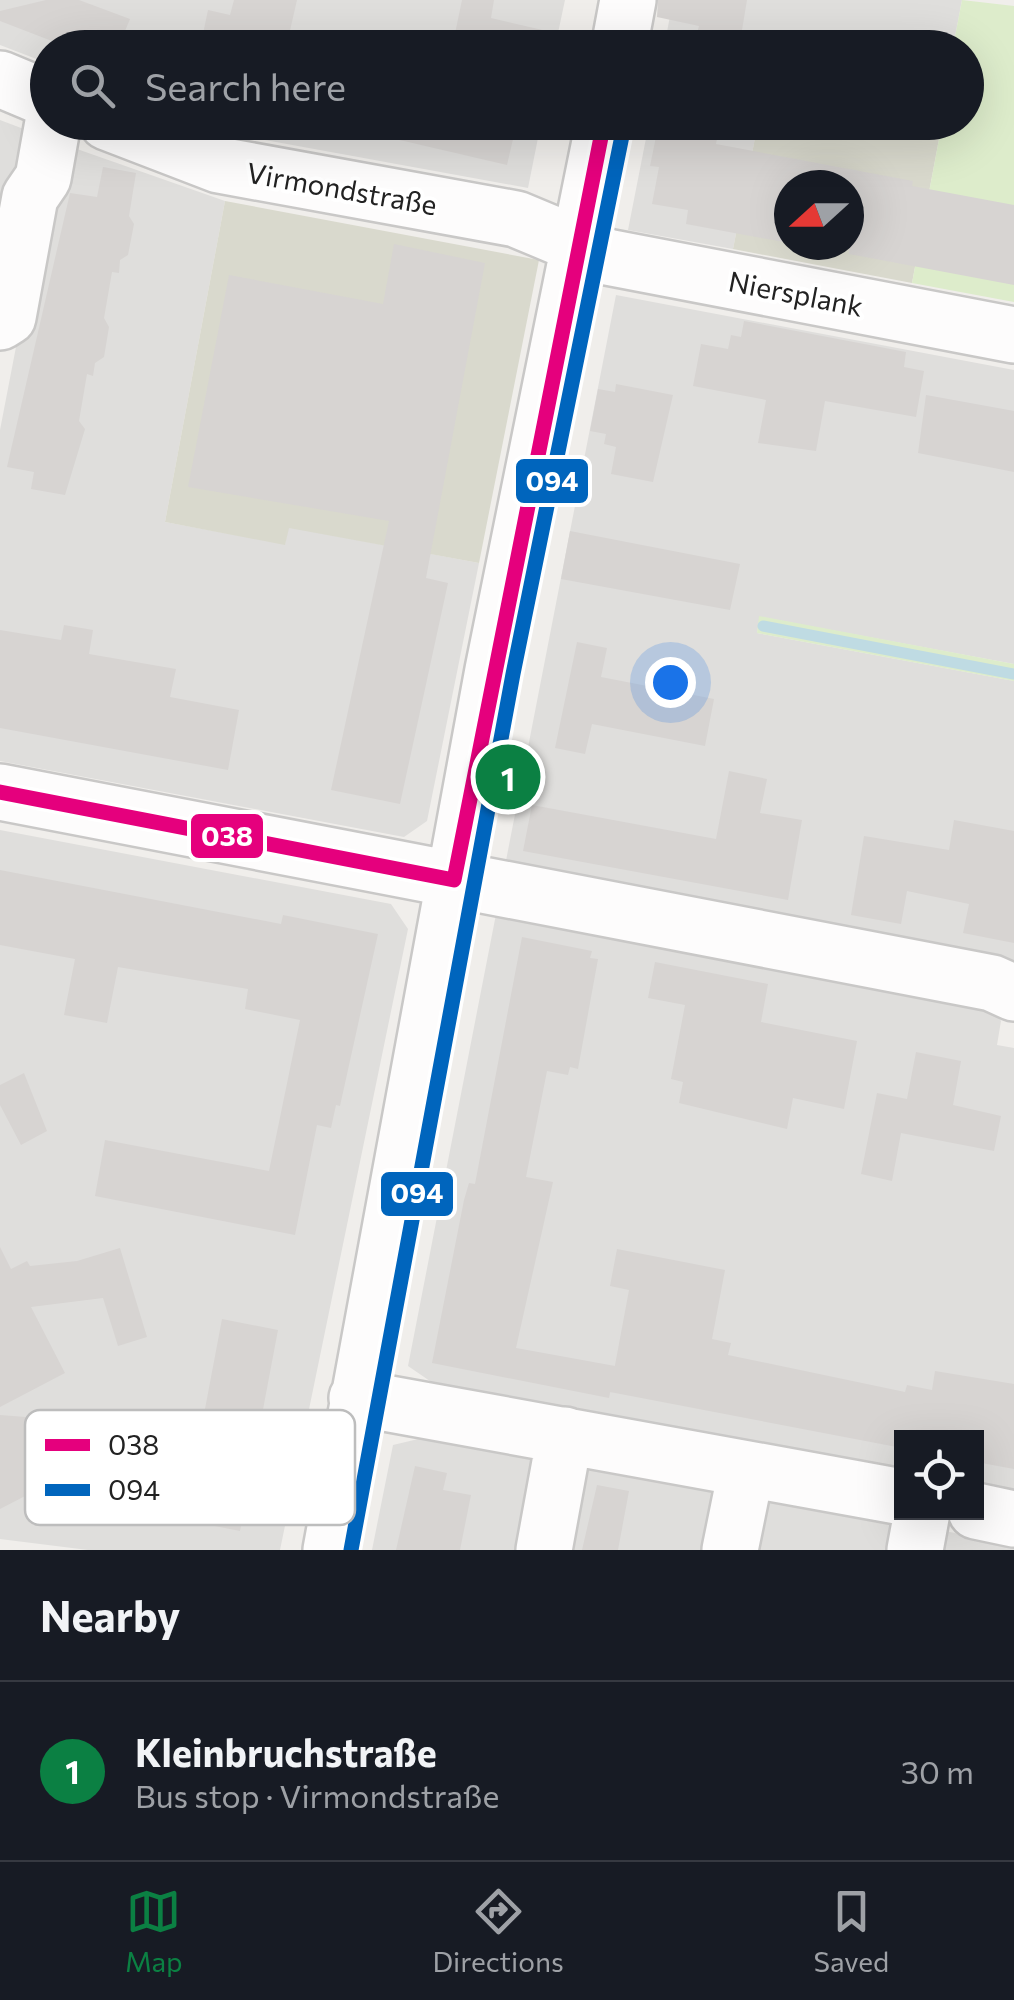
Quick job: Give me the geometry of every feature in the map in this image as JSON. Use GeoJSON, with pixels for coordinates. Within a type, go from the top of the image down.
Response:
{"type":"FeatureCollection","features":[{"type":"Feature","properties":{"kind":"street"},"geometry":{"type":"LineString","coordinates":[[622,30],[628,0]]}},
{"type":"Feature","properties":{"kind":"street"},"geometry":{"type":"LineString","coordinates":[[0,79],[30,92]]}},
{"type":"Feature","properties":{"kind":"street"},"geometry":{"type":"LineString","coordinates":[[0,322],[8,317],[30,197],[43,178],[50,140]]}},
{"type":"Feature","properties":{"kind":"street","name":"Virmondstraße"},"geometry":{"type":"LineString","coordinates":[[153,140],[220,166],[516,220],[579,246]]}},
{"type":"Feature","properties":{"kind":"street"},"geometry":{"type":"LineString","coordinates":[[354,1410],[600,140]]}},
{"type":"Feature","properties":{"kind":"street","name":"Niersplank"},"geometry":{"type":"LineString","coordinates":[[579,246],[607,258],[1014,335]]}},
{"type":"Feature","properties":{"kind":"street"},"geometry":{"type":"LineString","coordinates":[[0,792],[992,983],[1014,993]]}},
{"type":"Feature","properties":{"kind":"street"},"geometry":{"type":"LineString","coordinates":[[356,1398],[894,1496]]}},
{"type":"Feature","properties":{"kind":"street"},"geometry":{"type":"LineString","coordinates":[[544,1550],[566,1435]]}},
{"type":"Feature","properties":{"kind":"street"},"geometry":{"type":"LineString","coordinates":[[730,1550],[746,1470]]}},
{"type":"Feature","properties":{"kind":"street"},"geometry":{"type":"LineString","coordinates":[[984,1513],[1014,1519]]}},
{"type":"Feature","properties":{"kind":"street"},"geometry":{"type":"LineString","coordinates":[[914,1550],[920,1520]]}},
{"type":"Feature","properties":{"kind":"street"},"geometry":{"type":"LineString","coordinates":[[331,1550],[335,1525]]}},
{"type":"Feature","properties":{"kind":"shaded area"},"geometry":{"type":"Polygon","coordinates":[[[0,0],[565,0],[559,30],[30,30],[30,56],[0,45],[0,0]]]}},
{"type":"Feature","properties":{"kind":"shaded area"},"geometry":{"type":"Polygon","coordinates":[[[673,0],[962,0],[956,30],[667,30],[673,0]]]}},
{"type":"Feature","properties":{"kind":"shaded area"},"geometry":{"type":"Polygon","coordinates":[[[0,120],[30,131],[30,140],[35,140],[0,265],[0,120]]]}},
{"type":"Feature","properties":{"kind":"shaded area"},"geometry":{"type":"Polygon","coordinates":[[[265,140],[538,140],[528,188],[265,140]]]}},
{"type":"Feature","properties":{"kind":"shaded area"},"geometry":{"type":"Polygon","coordinates":[[[646,140],[755,140],[733,249],[628,230],[646,140]]]}},
{"type":"Feature","properties":{"kind":"shaded area"},"geometry":{"type":"Polygon","coordinates":[[[755,140],[939,140],[912,283],[791,260],[864,260],[864,170],[774,170],[774,257],[733,249],[755,140]]]}},
{"type":"Feature","properties":{"kind":"shaded area"},"geometry":{"type":"Polygon","coordinates":[[[77,149],[225,201],[165,522],[285,544],[288,527],[479,563],[427,821],[404,837],[0,761],[0,430],[42,212],[63,156],[77,149]]]}},
{"type":"Feature","properties":{"kind":"shaded area"},"geometry":{"type":"Polygon","coordinates":[[[225,201],[539,260],[479,563],[289,528],[285,545],[165,522],[225,201]]]}},
{"type":"Feature","properties":{"kind":"shaded area"},"geometry":{"type":"Polygon","coordinates":[[[616,295],[1014,370],[1014,664],[760,617],[757,633],[1014,681],[1014,972],[503,876],[616,295]]]}},
{"type":"Feature","properties":{"kind":"shaded area"},"geometry":{"type":"Polygon","coordinates":[[[0,830],[391,904],[408,929],[309,1410],[25,1410],[25,1525],[285,1525],[280,1550],[88,1550],[0,1539],[0,830]]]}},
{"type":"Feature","properties":{"kind":"shaded area"},"geometry":{"type":"Polygon","coordinates":[[[498,904],[982,995],[1001,1021],[997,1045],[1014,1048],[1014,1497],[984,1491],[984,1430],[894,1430],[894,1475],[443,1390],[408,1366],[498,904]]]}},
{"type":"Feature","properties":{"kind":"shaded area"},"geometry":{"type":"Polygon","coordinates":[[[435,1435],[548,1456],[530,1550],[372,1550],[393,1445],[435,1435]]]}},
{"type":"Feature","properties":{"kind":"shaded area"},"geometry":{"type":"Polygon","coordinates":[[[577,1461],[727,1490],[715,1550],[559,1550],[577,1461]]]}},
{"type":"Feature","properties":{"kind":"shaded area"},"geometry":{"type":"Polygon","coordinates":[[[756,1496],[906,1523],[901,1550],[745,1550],[756,1496]]]}},
{"type":"Feature","properties":{"kind":"shaded area"},"geometry":{"type":"Polygon","coordinates":[[[934,1529],[1014,1544],[1014,1550],[930,1550],[934,1529]]]}},
{"type":"Feature","properties":{"kind":"green space"},"geometry":{"type":"Polygon","coordinates":[[[962,0],[1014,6],[1014,302],[912,283],[939,140],[984,140],[984,30],[956,30],[962,0]]]}},
{"type":"Feature","properties":{"kind":"green space"},"geometry":{"type":"Polygon","coordinates":[[[759,616],[1014,664],[1014,681],[757,633],[759,616]]]}},
{"type":"Feature","properties":{"kind":"building"},"geometry":{"type":"Polygon","coordinates":[[[46,0],[79,0],[130,19],[125,30],[30,33],[0,21],[0,11],[46,0]]]}},
{"type":"Feature","properties":{"kind":"building"},"geometry":{"type":"Polygon","coordinates":[[[234,0],[297,0],[290,30],[204,30],[208,10],[230,15],[234,0]]]}},
{"type":"Feature","properties":{"kind":"building"},"geometry":{"type":"Polygon","coordinates":[[[462,0],[494,0],[491,18],[543,30],[456,30],[462,0]]]}},
{"type":"Feature","properties":{"kind":"building"},"geometry":{"type":"Polygon","coordinates":[[[658,0],[747,0],[742,30],[698,30],[699,26],[657,17],[658,0]]]}},
{"type":"Feature","properties":{"kind":"building"},"geometry":{"type":"Polygon","coordinates":[[[400,140],[513,140],[507,165],[400,140]]]}},
{"type":"Feature","properties":{"kind":"building"},"geometry":{"type":"Polygon","coordinates":[[[655,140],[717,140],[716,144],[854,170],[774,170],[774,240],[686,224],[688,210],[652,204],[659,167],[650,166],[655,140]]]}},
{"type":"Feature","properties":{"kind":"building"},"geometry":{"type":"Polygon","coordinates":[[[103,167],[136,173],[129,216],[134,224],[128,255],[120,260],[119,273],[112,272],[104,318],[109,327],[104,357],[95,363],[93,376],[87,374],[79,421],[85,429],[65,495],[31,489],[34,472],[7,467],[70,193],[97,197],[103,167]]]}},
{"type":"Feature","properties":{"kind":"building"},"geometry":{"type":"Polygon","coordinates":[[[864,172],[913,181],[912,186],[1014,205],[1014,285],[864,257],[864,172]]]}},
{"type":"Feature","properties":{"kind":"building"},"geometry":{"type":"Polygon","coordinates":[[[394,244],[485,263],[426,578],[448,583],[400,804],[331,790],[389,521],[188,487],[229,275],[383,304],[394,244]]]}},
{"type":"Feature","properties":{"kind":"building"},"geometry":{"type":"Polygon","coordinates":[[[744,321],[906,352],[904,367],[924,371],[916,417],[825,401],[816,451],[758,443],[766,400],[693,386],[701,344],[728,349],[731,335],[741,337],[744,321]]]}},
{"type":"Feature","properties":{"kind":"building"},"geometry":{"type":"Polygon","coordinates":[[[616,384],[673,395],[653,482],[611,474],[616,447],[604,444],[606,434],[590,431],[598,389],[615,392],[616,384]]]}},
{"type":"Feature","properties":{"kind":"building"},"geometry":{"type":"Polygon","coordinates":[[[926,395],[1014,411],[1014,472],[918,453],[926,395]]]}},
{"type":"Feature","properties":{"kind":"building"},"geometry":{"type":"Polygon","coordinates":[[[570,531],[740,564],[730,610],[561,579],[570,531]]]}},
{"type":"Feature","properties":{"kind":"building"},"geometry":{"type":"Polygon","coordinates":[[[64,625],[93,630],[89,654],[176,669],[170,697],[239,710],[228,770],[0,728],[0,630],[61,640],[64,625]]]}},
{"type":"Feature","properties":{"kind":"building"},"geometry":{"type":"Polygon","coordinates":[[[577,642],[607,648],[601,677],[714,699],[705,746],[592,724],[585,754],[555,748],[577,642]]]}},
{"type":"Feature","properties":{"kind":"building"},"geometry":{"type":"Polygon","coordinates":[[[729,771],[767,779],[760,813],[802,820],[788,900],[523,851],[532,805],[716,839],[729,771]]]}},
{"type":"Feature","properties":{"kind":"building"},"geometry":{"type":"Polygon","coordinates":[[[954,820],[1014,831],[1014,943],[963,933],[969,904],[907,891],[901,924],[851,915],[864,836],[949,850],[954,820]]]}},
{"type":"Feature","properties":{"kind":"building"},"geometry":{"type":"Polygon","coordinates":[[[0,870],[281,924],[283,915],[378,934],[340,1106],[336,1105],[331,1128],[317,1125],[295,1235],[95,1196],[105,1140],[269,1171],[300,1020],[245,1009],[248,989],[118,967],[107,1023],[64,1015],[75,959],[0,945],[0,870]]]}},
{"type":"Feature","properties":{"kind":"building"},"geometry":{"type":"Polygon","coordinates":[[[522,937],[592,951],[590,958],[598,959],[578,1069],[570,1067],[568,1075],[547,1071],[526,1177],[553,1182],[516,1348],[615,1366],[609,1398],[432,1363],[464,1200],[469,1183],[475,1184],[522,937]]]}},
{"type":"Feature","properties":{"kind":"building"},"geometry":{"type":"Polygon","coordinates":[[[655,962],[768,984],[761,1022],[857,1041],[844,1109],[793,1098],[787,1129],[679,1103],[683,1082],[671,1079],[685,1005],[648,998],[655,962]]]}},
{"type":"Feature","properties":{"kind":"building"},"geometry":{"type":"Polygon","coordinates":[[[916,1052],[961,1061],[953,1105],[1001,1116],[994,1151],[901,1133],[892,1181],[861,1174],[877,1093],[907,1099],[916,1052]]]}},
{"type":"Feature","properties":{"kind":"building"},"geometry":{"type":"Polygon","coordinates":[[[24,1073],[47,1131],[21,1145],[0,1105],[0,1085],[24,1073]]]}},
{"type":"Feature","properties":{"kind":"building"},"geometry":{"type":"Polygon","coordinates":[[[0,1247],[11,1269],[27,1261],[30,1266],[77,1261],[120,1248],[147,1337],[118,1346],[103,1298],[31,1307],[65,1373],[0,1407],[0,1247]]]}},
{"type":"Feature","properties":{"kind":"building"},"geometry":{"type":"Polygon","coordinates":[[[617,1249],[725,1270],[712,1339],[731,1343],[728,1355],[905,1392],[907,1385],[932,1390],[935,1371],[1014,1384],[1014,1469],[984,1463],[984,1430],[894,1430],[894,1446],[610,1392],[629,1290],[610,1286],[617,1249]]]}},
{"type":"Feature","properties":{"kind":"building"},"geometry":{"type":"Polygon","coordinates":[[[222,1319],[278,1330],[263,1410],[205,1410],[222,1319]]]}},
{"type":"Feature","properties":{"kind":"building"},"geometry":{"type":"Polygon","coordinates":[[[0,1415],[25,1417],[25,1496],[0,1509],[0,1415]]]}},
{"type":"Feature","properties":{"kind":"building"},"geometry":{"type":"Polygon","coordinates":[[[415,1466],[447,1473],[443,1490],[471,1495],[460,1550],[396,1550],[415,1466]]]}},
{"type":"Feature","properties":{"kind":"building"},"geometry":{"type":"Polygon","coordinates":[[[597,1485],[629,1491],[618,1550],[582,1550],[597,1485]]]}},
{"type":"Feature","properties":{"kind":"building"},"geometry":{"type":"Polygon","coordinates":[[[209,1525],[241,1525],[240,1531],[209,1525]]]}},
{"type":"Feature","properties":{"kind":"waterway"},"geometry":{"type":"LineString","coordinates":[[763,626],[1014,674]]}},
{"type":"Feature","properties":{"kind":"transit line","name":"038"},"geometry":{"type":"LineString","coordinates":[[454,880],[600,140]]}},
{"type":"Feature","properties":{"kind":"transit line","name":"094"},"geometry":{"type":"LineString","coordinates":[[351,1550],[513,674],[621,140]]}},
{"type":"Feature","properties":{"kind":"transit line","name":"038"},"geometry":{"type":"LineString","coordinates":[[0,792],[454,880]]}},
{"type":"Feature","properties":{"kind":"place","name":"Kleinbruchstraße"},"geometry":{"type":"Point","coordinates":[508,777]}}]}
